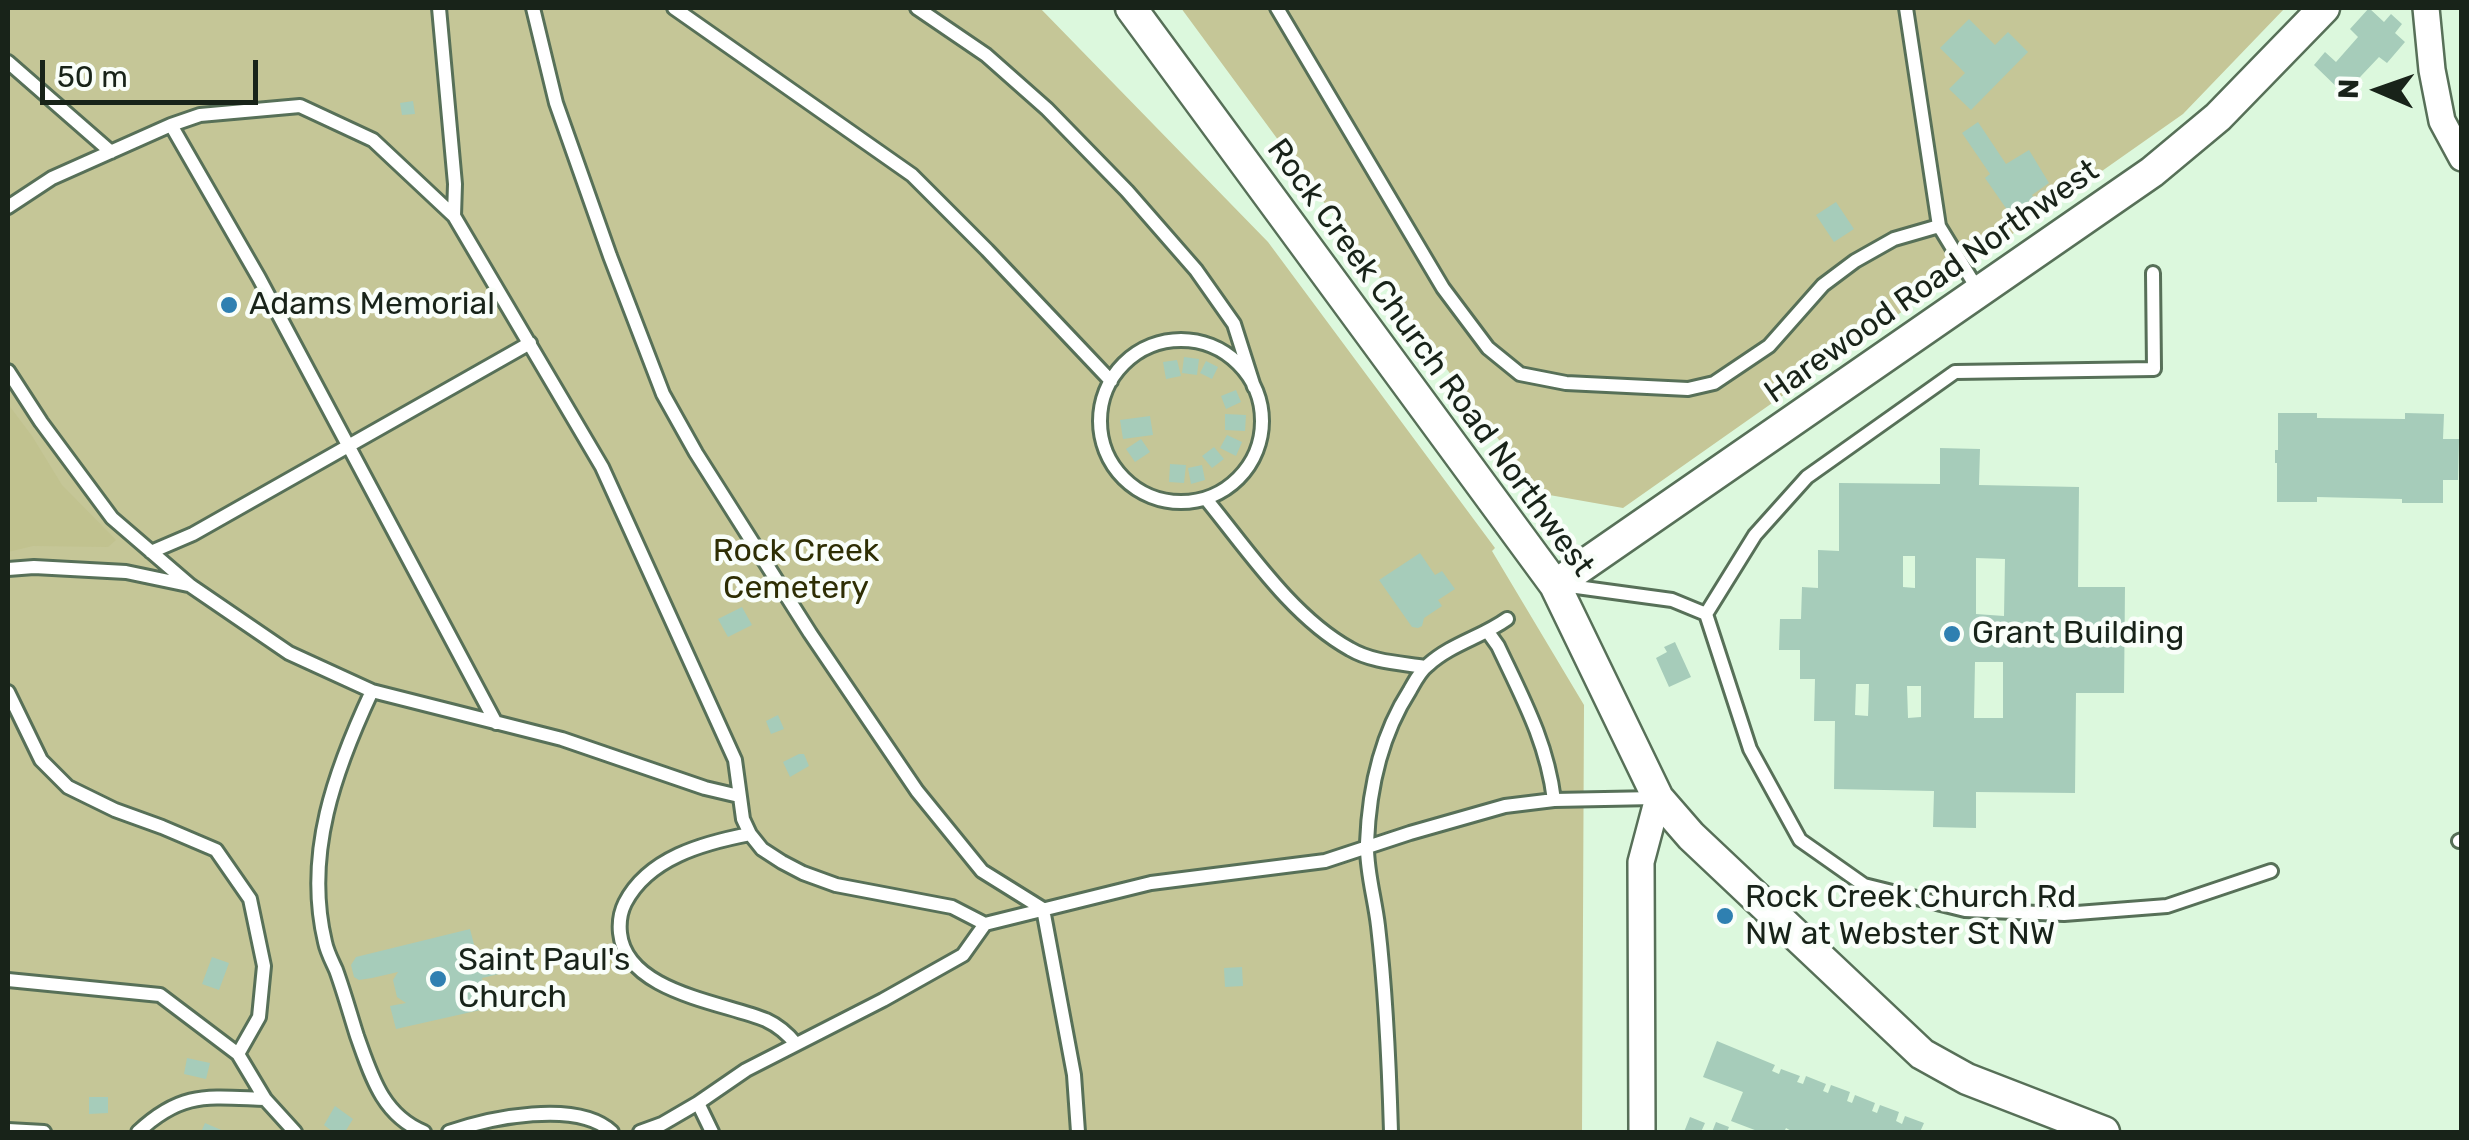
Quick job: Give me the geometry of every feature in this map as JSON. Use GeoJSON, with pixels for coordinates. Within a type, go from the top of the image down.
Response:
{"type":"FeatureCollection","features":[{"type":"Feature","properties":{"kind":"street","name":"Rock Creek Church Road Northwest"},"geometry":{"type":"LineString","coordinates":[[1130,8],[1555,585],[1658,798],[1691,836],[1922,1054],[1958,1074],[2104,1132]]}},
{"type":"Feature","properties":{"kind":"street","name":"Harewood Road Northwest"},"geometry":{"type":"LineString","coordinates":[[1555,585],[2124,192],[2218,117],[2324,8]]}},
{"type":"Feature","properties":{"kind":"street"},"geometry":{"type":"LineString","coordinates":[[2432,9],[2432,70],[2442,121],[2462,158]]}},
{"type":"Feature","properties":{"kind":"street"},"geometry":{"type":"LineString","coordinates":[[1642,1132],[1640,862],[1658,798]]}},
{"type":"Feature","properties":{"kind":"lane"},"geometry":{"type":"LineString","coordinates":[[439,8],[455,184],[454,216]]}},
{"type":"Feature","properties":{"kind":"lane"},"geometry":{"type":"LineString","coordinates":[[533,8],[556,104],[663,394],[746,534],[916,791],[982,871],[1043,910],[1074,1075],[1078,1132]]}},
{"type":"Feature","properties":{"kind":"lane"},"geometry":{"type":"LineString","coordinates":[[674,8],[912,175],[1111,380]]}},
{"type":"Feature","properties":{"kind":"lane"},"geometry":{"type":"LineString","coordinates":[[917,8],[986,55],[1047,108],[1196,270],[1234,324],[1260,402],[1262,430],[1258,446],[1236,481],[1206,499],[1178,503],[1156,499],[1131,486],[1118,473],[1104,448],[1100,420],[1103,398],[1111,380],[1135,354],[1171,340],[1209,345],[1238,364],[1254,387]]}},
{"type":"Feature","properties":{"kind":"lane"},"geometry":{"type":"LineString","coordinates":[[1276,8],[1443,288],[1488,348],[1520,374],[1566,382],[1688,389],[1714,383],[1769,346],[1823,285],[1856,261],[1894,239],[1940,226]]}},
{"type":"Feature","properties":{"kind":"lane"},"geometry":{"type":"LineString","coordinates":[[1906,8],[1940,226],[1979,292]]}},
{"type":"Feature","properties":{"kind":"lane"},"geometry":{"type":"LineString","coordinates":[[8,62],[111,152]]}},
{"type":"Feature","properties":{"kind":"lane"},"geometry":{"type":"LineString","coordinates":[[8,206],[52,178],[200,115],[300,106],[374,140],[454,216],[602,467],[735,760],[743,819],[750,834],[782,862],[836,885],[952,907],[984,924],[1152,883],[1325,862],[1506,806],[1554,800],[1658,798]]}},
{"type":"Feature","properties":{"kind":"lane"},"geometry":{"type":"LineString","coordinates":[[172,125],[259,278],[496,723]]}},
{"type":"Feature","properties":{"kind":"lane"},"geometry":{"type":"LineString","coordinates":[[1706,614],[1755,535],[1807,478],[1954,372],[2154,368],[2153,274]]}},
{"type":"Feature","properties":{"kind":"lane"},"geometry":{"type":"LineString","coordinates":[[151,552],[193,534],[530,343]]}},
{"type":"Feature","properties":{"kind":"lane"},"geometry":{"type":"LineString","coordinates":[[8,371],[112,518],[191,586],[289,653],[372,692],[562,739],[739,796]]}},
{"type":"Feature","properties":{"kind":"lane"},"geometry":{"type":"LineString","coordinates":[[1206,499],[1292,602],[1318,626],[1351,650],[1380,660],[1424,667]]}},
{"type":"Feature","properties":{"kind":"lane"},"geometry":{"type":"LineString","coordinates":[[8,568],[126,572],[191,586]]}},
{"type":"Feature","properties":{"kind":"lane"},"geometry":{"type":"LineString","coordinates":[[1555,585],[1672,600],[1706,614],[1750,749],[1800,840],[1864,885],[1964,910],[2064,914],[2167,906],[2270,871]]}},
{"type":"Feature","properties":{"kind":"lane"},"geometry":{"type":"LineString","coordinates":[[1391,1132],[1378,927],[1366,848],[1381,752],[1396,711],[1424,667],[1453,647],[1507,620]]}},
{"type":"Feature","properties":{"kind":"lane"},"geometry":{"type":"LineString","coordinates":[[1488,632],[1542,741],[1554,800]]}},
{"type":"Feature","properties":{"kind":"lane"},"geometry":{"type":"LineString","coordinates":[[8,692],[42,760],[68,787],[216,850],[250,900],[264,966],[259,1017],[238,1054]]}},
{"type":"Feature","properties":{"kind":"lane"},"geometry":{"type":"LineString","coordinates":[[372,692],[351,736],[329,804],[320,841],[318,901],[325,945],[376,1088],[393,1113],[424,1132]]}},
{"type":"Feature","properties":{"kind":"lane"},"geometry":{"type":"LineString","coordinates":[[750,834],[687,852],[648,873],[635,886],[621,912],[620,939],[632,962],[661,983],[768,1021],[796,1044]]}},
{"type":"Feature","properties":{"kind":"lane"},"geometry":{"type":"LineString","coordinates":[[640,1132],[661,1128],[746,1070],[963,955],[984,924]]}},
{"type":"Feature","properties":{"kind":"lane"},"geometry":{"type":"LineString","coordinates":[[8,980],[160,995],[238,1054],[265,1100],[294,1132]]}},
{"type":"Feature","properties":{"kind":"lane"},"geometry":{"type":"LineString","coordinates":[[138,1132],[173,1104],[194,1099],[265,1100]]}},
{"type":"Feature","properties":{"kind":"lane"},"geometry":{"type":"LineString","coordinates":[[698,1103],[712,1132]]}},
{"type":"Feature","properties":{"kind":"lane"},"geometry":{"type":"LineString","coordinates":[[449,1132],[499,1118],[540,1114],[593,1122],[612,1132]]}},
{"type":"Feature","properties":{"kind":"lane"},"geometry":{"type":"LineString","coordinates":[[8,1130],[44,1132]]}},
{"type":"Feature","properties":{"kind":"green space","name":"Rock Creek Cemetery"},"geometry":{"type":"Polygon","coordinates":[[[8,8],[1040,8],[1268,242],[1495,548],[1492,551],[1584,705],[1582,1132],[8,1132],[8,8]]]}},
{"type":"Feature","properties":{"kind":"green space"},"geometry":{"type":"Polygon","coordinates":[[[1181,8],[2285,8],[2183,114],[1623,508],[1538,493],[1181,8]]]}},
{"type":"Feature","properties":{"kind":"green space"},"geometry":{"type":"Polygon","coordinates":[[[8,404],[62,485],[116,540],[108,547],[33,546],[8,552],[8,404]]]}},
{"type":"Feature","properties":{"kind":"building"},"geometry":{"type":"Polygon","coordinates":[[[2369,8],[2384,22],[2391,14],[2402,24],[2395,33],[2405,42],[2387,63],[2379,57],[2344,94],[2314,65],[2325,52],[2336,62],[2358,37],[2350,29],[2369,8]]]}},
{"type":"Feature","properties":{"kind":"building"},"geometry":{"type":"Polygon","coordinates":[[[1969,19],[1995,45],[2008,32],[2028,52],[1971,110],[1949,89],[1965,73],[1940,48],[1969,19]]]}},
{"type":"Feature","properties":{"kind":"building"},"geometry":{"type":"Polygon","coordinates":[[[413,101],[415,114],[402,115],[400,103],[413,101]]]}},
{"type":"Feature","properties":{"kind":"building"},"geometry":{"type":"Polygon","coordinates":[[[1978,122],[2006,164],[2029,150],[2049,183],[2010,214],[1985,178],[1990,174],[1962,133],[1978,122]]]}},
{"type":"Feature","properties":{"kind":"building"},"geometry":{"type":"Polygon","coordinates":[[[1836,202],[1854,229],[1834,242],[1816,215],[1836,202]]]}},
{"type":"Feature","properties":{"kind":"building"},"geometry":{"type":"Polygon","coordinates":[[[1184,357],[1199,359],[1197,375],[1182,373],[1184,357]]]}},
{"type":"Feature","properties":{"kind":"building"},"geometry":{"type":"Polygon","coordinates":[[[1177,360],[1181,376],[1166,379],[1163,362],[1177,360]]]}},
{"type":"Feature","properties":{"kind":"building"},"geometry":{"type":"Polygon","coordinates":[[[1206,361],[1218,367],[1212,379],[1200,373],[1206,361]]]}},
{"type":"Feature","properties":{"kind":"building"},"geometry":{"type":"Polygon","coordinates":[[[1236,390],[1241,402],[1226,409],[1221,396],[1236,390]]]}},
{"type":"Feature","properties":{"kind":"building"},"geometry":{"type":"Polygon","coordinates":[[[2278,413],[2317,413],[2317,418],[2405,419],[2405,413],[2444,414],[2443,439],[2459,439],[2458,480],[2443,480],[2443,503],[2317,497],[2317,502],[2277,502],[2278,413]]]}},
{"type":"Feature","properties":{"kind":"building"},"geometry":{"type":"Polygon","coordinates":[[[1225,414],[1246,415],[1245,431],[1225,430],[1225,414]]]}},
{"type":"Feature","properties":{"kind":"building"},"geometry":{"type":"Polygon","coordinates":[[[1150,416],[1153,435],[1123,439],[1120,420],[1150,416]]]}},
{"type":"Feature","properties":{"kind":"building"},"geometry":{"type":"Polygon","coordinates":[[[1227,435],[1242,442],[1236,456],[1220,448],[1227,435]]]}},
{"type":"Feature","properties":{"kind":"building"},"geometry":{"type":"Polygon","coordinates":[[[1141,439],[1150,452],[1135,462],[1126,449],[1141,439]]]}},
{"type":"Feature","properties":{"kind":"building"},"geometry":{"type":"Polygon","coordinates":[[[1214,447],[1224,459],[1212,468],[1202,456],[1214,447]]]}},
{"type":"Feature","properties":{"kind":"building","name":"Grant Building"},"geometry":{"type":"Polygon","coordinates":[[[1940,448],[1980,449],[1979,485],[2079,487],[2078,587],[2125,587],[2124,693],[2076,693],[2075,793],[1976,792],[1976,828],[1933,827],[1934,791],[1834,789],[1835,721],[1814,721],[1815,679],[1800,679],[1800,650],[1779,650],[1780,619],[1801,619],[1802,587],[1818,588],[1818,550],[1839,551],[1839,483],[1940,484],[1940,448]],[[1903,556],[1903,587],[1915,588],[1915,556],[1903,556]],[[1976,558],[1976,614],[2004,616],[2005,559],[1976,558]],[[1975,662],[1974,718],[2003,718],[2003,662],[1975,662]],[[1856,684],[1855,715],[1868,716],[1869,684],[1856,684]],[[1907,686],[1908,718],[1921,717],[1921,686],[1907,686]]]}},
{"type":"Feature","properties":{"kind":"building"},"geometry":{"type":"Polygon","coordinates":[[[1170,464],[1186,465],[1184,483],[1169,482],[1170,464]]]}},
{"type":"Feature","properties":{"kind":"building"},"geometry":{"type":"Polygon","coordinates":[[[1202,465],[1205,480],[1191,484],[1188,468],[1202,465]]]}},
{"type":"Feature","properties":{"kind":"building"},"geometry":{"type":"Polygon","coordinates":[[[1420,553],[1435,575],[1442,571],[1455,589],[1438,600],[1442,606],[1424,618],[1418,628],[1412,627],[1379,580],[1420,553]]]}},
{"type":"Feature","properties":{"kind":"building"},"geometry":{"type":"Polygon","coordinates":[[[742,607],[752,625],[728,637],[718,619],[742,607]]]}},
{"type":"Feature","properties":{"kind":"building"},"geometry":{"type":"Polygon","coordinates":[[[1675,642],[1691,677],[1669,687],[1656,658],[1667,652],[1664,647],[1675,642]]]}},
{"type":"Feature","properties":{"kind":"building"},"geometry":{"type":"Polygon","coordinates":[[[778,715],[784,729],[771,734],[766,721],[778,715]]]}},
{"type":"Feature","properties":{"kind":"building"},"geometry":{"type":"Polygon","coordinates":[[[804,754],[809,766],[790,777],[783,762],[804,754]]]}},
{"type":"Feature","properties":{"kind":"building","name":"Saint Paul's Church"},"geometry":{"type":"Polygon","coordinates":[[[470,929],[478,960],[495,956],[499,974],[482,978],[489,1008],[396,1029],[390,1006],[406,1003],[397,997],[393,980],[398,972],[359,980],[354,977],[351,965],[356,957],[470,929]]]}},
{"type":"Feature","properties":{"kind":"building"},"geometry":{"type":"Polygon","coordinates":[[[212,957],[229,963],[219,990],[202,984],[212,957]]]}},
{"type":"Feature","properties":{"kind":"building"},"geometry":{"type":"Polygon","coordinates":[[[1242,967],[1243,986],[1225,987],[1224,968],[1242,967]]]}},
{"type":"Feature","properties":{"kind":"building"},"geometry":{"type":"Polygon","coordinates":[[[1717,1041],[1775,1065],[1772,1071],[1779,1074],[1781,1069],[1800,1076],[1797,1082],[1803,1084],[1806,1076],[1826,1084],[1823,1091],[1828,1093],[1831,1085],[1850,1092],[1847,1101],[1852,1103],[1855,1095],[1875,1103],[1872,1111],[1877,1113],[1880,1105],[1899,1112],[1896,1121],[1902,1124],[1905,1116],[1924,1123],[1920,1132],[1793,1132],[1786,1128],[1784,1132],[1760,1132],[1731,1121],[1743,1092],[1703,1077],[1717,1041]]]}},
{"type":"Feature","properties":{"kind":"building"},"geometry":{"type":"Polygon","coordinates":[[[187,1058],[210,1063],[206,1079],[184,1074],[187,1058]]]}},
{"type":"Feature","properties":{"kind":"building"},"geometry":{"type":"Polygon","coordinates":[[[89,1097],[108,1097],[108,1113],[89,1114],[89,1097]]]}},
{"type":"Feature","properties":{"kind":"building"},"geometry":{"type":"Polygon","coordinates":[[[335,1106],[353,1119],[345,1132],[333,1132],[324,1125],[335,1106]]]}},
{"type":"Feature","properties":{"kind":"building"},"geometry":{"type":"Polygon","coordinates":[[[1690,1117],[1705,1123],[1701,1132],[1684,1132],[1690,1117]]]}},
{"type":"Feature","properties":{"kind":"building"},"geometry":{"type":"Polygon","coordinates":[[[1716,1122],[1729,1127],[1727,1132],[1712,1132],[1716,1122]]]}},
{"type":"Feature","properties":{"kind":"building"},"geometry":{"type":"Polygon","coordinates":[[[205,1123],[226,1132],[201,1132],[205,1123]]]}},
{"type":"Feature","properties":{"kind":"place","name":"Adams Memorial"},"geometry":{"type":"Point","coordinates":[229,305]}},
{"type":"Feature","properties":{"kind":"place","name":"Grant Building"},"geometry":{"type":"Point","coordinates":[1952,634]}},
{"type":"Feature","properties":{"kind":"place","name":"Rock Creek Church Rd NW at Webster St NW"},"geometry":{"type":"Point","coordinates":[1725,916]}},
{"type":"Feature","properties":{"kind":"place","name":"Saint Paul's Church"},"geometry":{"type":"Point","coordinates":[438,979]}}]}
